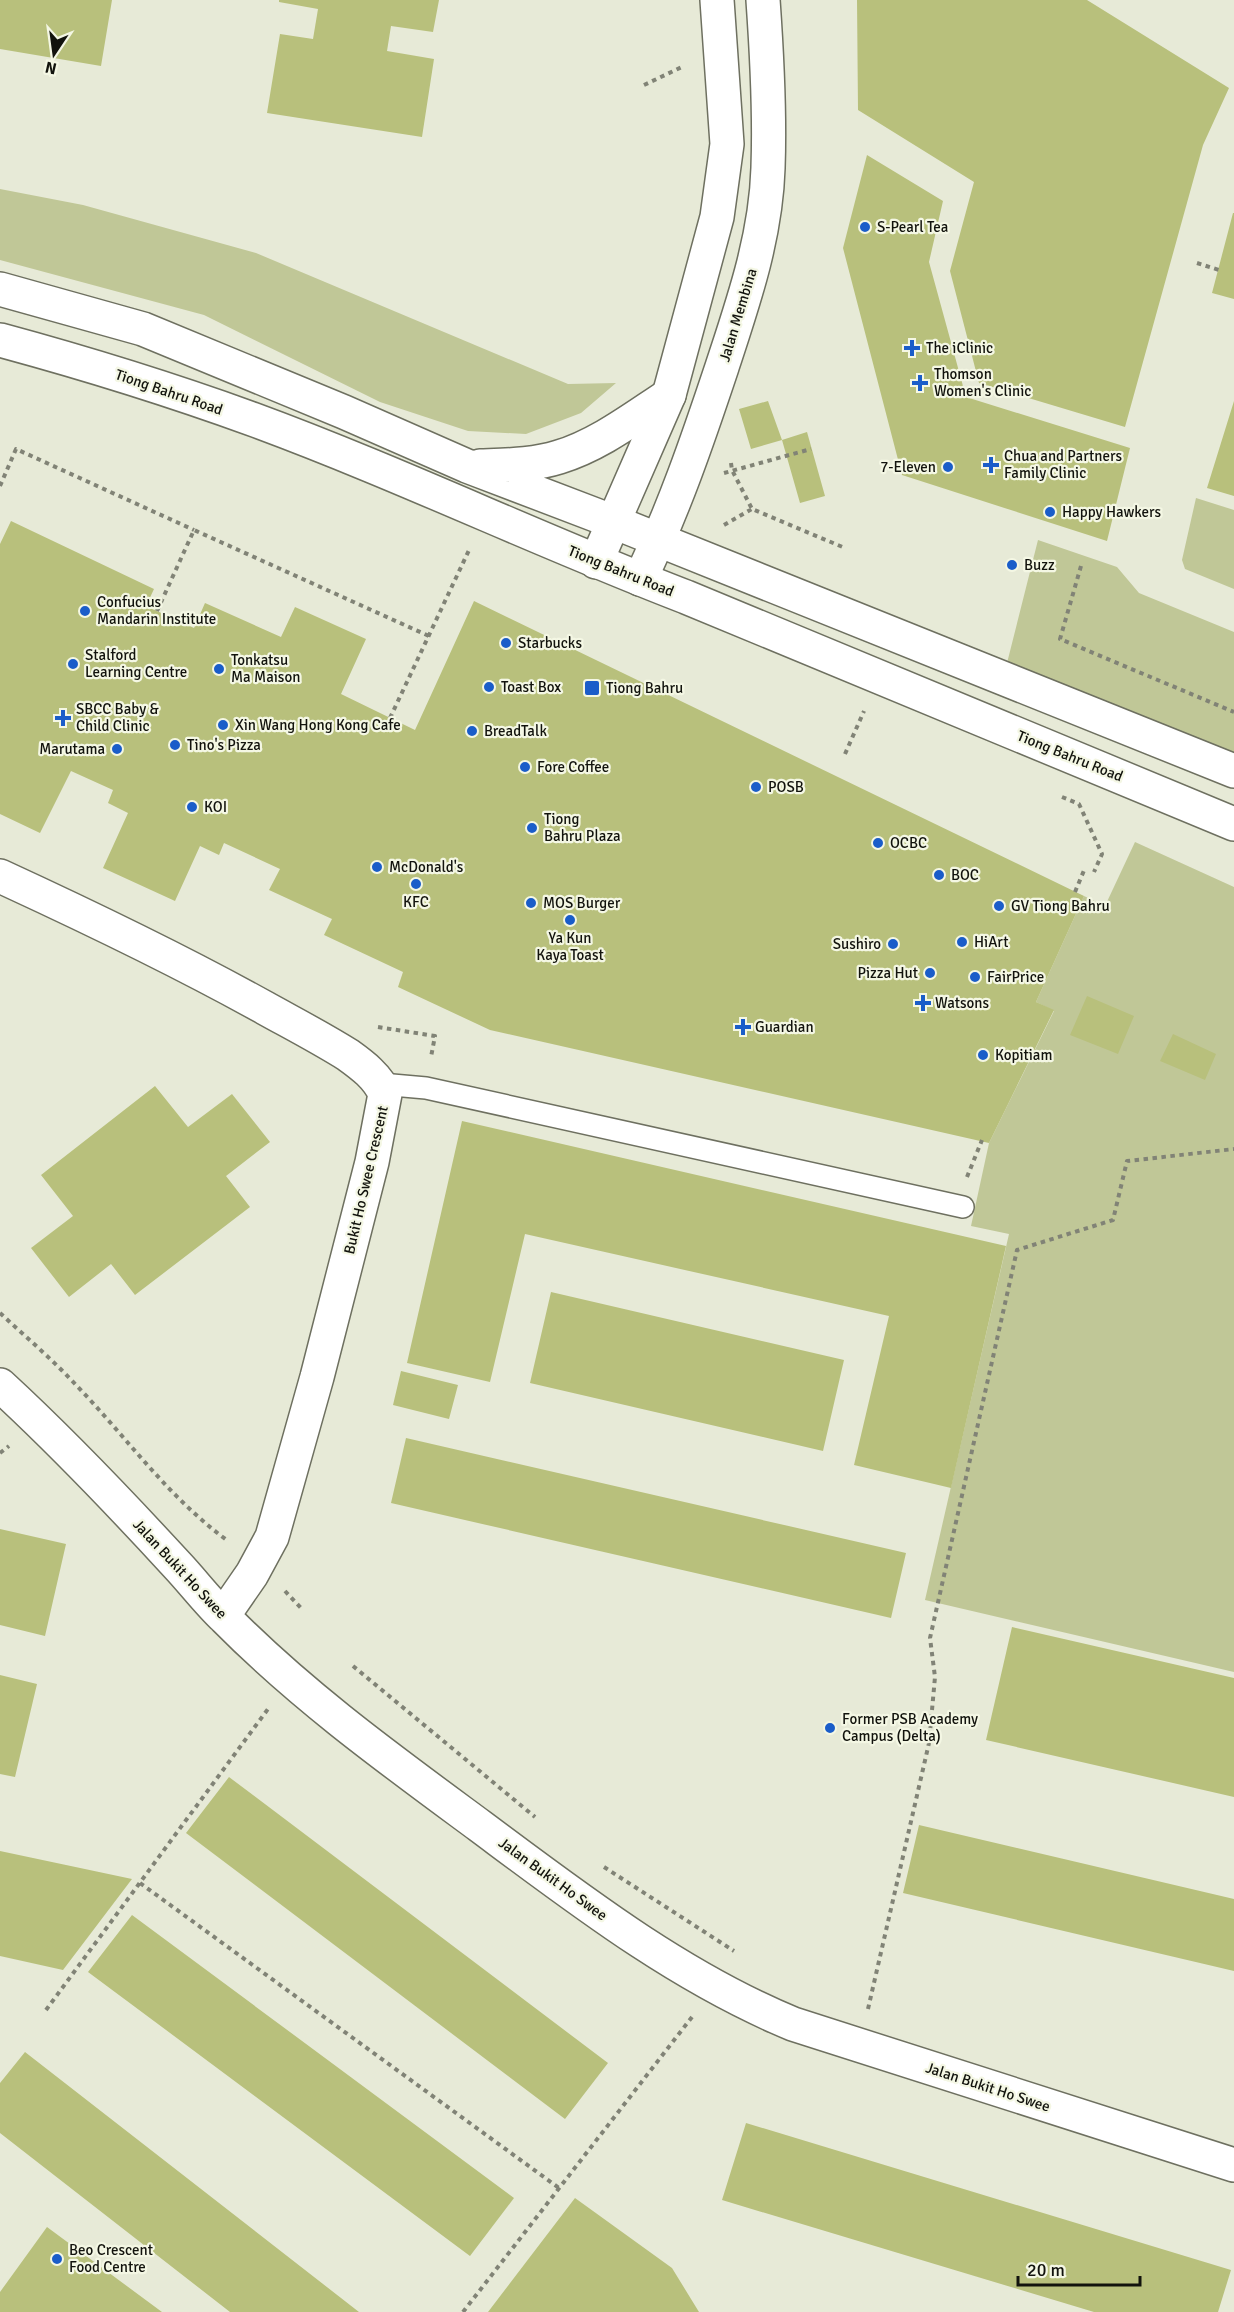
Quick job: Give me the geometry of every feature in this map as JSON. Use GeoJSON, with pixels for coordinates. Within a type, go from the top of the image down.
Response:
{"type":"FeatureCollection","features":[{"type":"Feature","properties":{"kind":"street"},"geometry":{"type":"LineString","coordinates":[[596,562],[669,395],[717,217],[727,144],[717,0]]}},
{"type":"Feature","properties":{"kind":"street","name":"Jalan Membina"},"geometry":{"type":"LineString","coordinates":[[640,579],[659,540],[710,403],[752,273],[768,170],[763,0]]}},
{"type":"Feature","properties":{"kind":"street"},"geometry":{"type":"LineString","coordinates":[[0,289],[143,329],[344,412],[467,466],[614,522],[1234,771]]}},
{"type":"Feature","properties":{"kind":"street","name":"Tiong Bahru Road"},"geometry":{"type":"LineString","coordinates":[[0,340],[89,365],[252,420],[413,483],[596,562],[1234,824]]}},
{"type":"Feature","properties":{"kind":"street"},"geometry":{"type":"LineString","coordinates":[[467,466],[515,465],[560,457],[605,436],[669,395]]}},
{"type":"Feature","properties":{"kind":"street","name":"Bukit Ho Swee Crescent"},"geometry":{"type":"LineString","coordinates":[[0,876],[228,987],[348,1056],[381,1084],[385,1094],[372,1162],[317,1377],[272,1537],[258,1563],[223,1616]]}},
{"type":"Feature","properties":{"kind":"street","name":"Jalan Bukit Ho Swee"},"geometry":{"type":"LineString","coordinates":[[0,1385],[42,1423],[205,1594],[223,1616],[290,1681],[352,1731],[547,1877],[615,1923],[716,1986],[767,2014],[1234,2165]]}},
{"type":"Feature","properties":{"kind":"lane"},"geometry":{"type":"LineString","coordinates":[[381,1084],[426,1088],[959,1206]]}},
{"type":"Feature","properties":{"kind":"path"},"geometry":{"type":"LineString","coordinates":[[644,85],[692,63]]}},
{"type":"Feature","properties":{"kind":"path"},"geometry":{"type":"LineString","coordinates":[[1197,263],[1219,270]]}},
{"type":"Feature","properties":{"kind":"path"},"geometry":{"type":"LineString","coordinates":[[0,486],[16,449],[429,636]]}},
{"type":"Feature","properties":{"kind":"path"},"geometry":{"type":"LineString","coordinates":[[721,474],[811,449]]}},
{"type":"Feature","properties":{"kind":"path"},"geometry":{"type":"LineString","coordinates":[[731,461],[732,470],[752,510],[846,548]]}},
{"type":"Feature","properties":{"kind":"path"},"geometry":{"type":"LineString","coordinates":[[721,527],[752,510]]}},
{"type":"Feature","properties":{"kind":"path"},"geometry":{"type":"LineString","coordinates":[[158,612],[194,530]]}},
{"type":"Feature","properties":{"kind":"path"},"geometry":{"type":"LineString","coordinates":[[390,718],[474,539]]}},
{"type":"Feature","properties":{"kind":"path"},"geometry":{"type":"LineString","coordinates":[[1081,566],[1060,639],[1234,712]]}},
{"type":"Feature","properties":{"kind":"path"},"geometry":{"type":"LineString","coordinates":[[845,754],[864,711]]}},
{"type":"Feature","properties":{"kind":"path"},"geometry":{"type":"LineString","coordinates":[[1079,804],[1102,854],[1094,872]]}},
{"type":"Feature","properties":{"kind":"path"},"geometry":{"type":"LineString","coordinates":[[1075,892],[1085,868]]}},
{"type":"Feature","properties":{"kind":"path"},"geometry":{"type":"LineString","coordinates":[[959,1206],[982,1140]]}},
{"type":"Feature","properties":{"kind":"path"},"geometry":{"type":"LineString","coordinates":[[867,2010],[929,1743],[935,1677],[930,1638],[1017,1250],[1113,1220],[1127,1161],[1234,1149]]}},
{"type":"Feature","properties":{"kind":"path"},"geometry":{"type":"LineString","coordinates":[[0,1313],[77,1385],[171,1492],[210,1528],[258,1563],[301,1608]]}},
{"type":"Feature","properties":{"kind":"path"},"geometry":{"type":"LineString","coordinates":[[353,1666],[542,1822]]}},
{"type":"Feature","properties":{"kind":"path"},"geometry":{"type":"LineString","coordinates":[[46,2010],[290,1681]]}},
{"type":"Feature","properties":{"kind":"path"},"geometry":{"type":"LineString","coordinates":[[598,1863],[744,1957]]}},
{"type":"Feature","properties":{"kind":"path"},"geometry":{"type":"LineString","coordinates":[[140,1882],[559,2188]]}},
{"type":"Feature","properties":{"kind":"path"},"geometry":{"type":"LineString","coordinates":[[463,2312],[716,1986]]}},
{"type":"Feature","properties":{"kind":"green space"},"geometry":{"type":"Polygon","coordinates":[[[0,189],[83,205],[256,253],[568,384],[616,383],[581,413],[526,434],[468,431],[380,402],[204,315],[0,260],[0,189]]]}},
{"type":"Feature","properties":{"kind":"green space"},"geometry":{"type":"Polygon","coordinates":[[[1196,498],[1234,510],[1234,589],[1185,569],[1182,560],[1196,498]]]}},
{"type":"Feature","properties":{"kind":"green space"},"geometry":{"type":"Polygon","coordinates":[[[1038,540],[1117,567],[1139,593],[1234,632],[1234,763],[1005,671],[1038,540]]]}},
{"type":"Feature","properties":{"kind":"green space"},"geometry":{"type":"Polygon","coordinates":[[[1135,842],[1234,887],[1234,1672],[925,1600],[1009,1234],[971,1226],[989,1143],[1054,1011],[1036,1002],[1084,896],[1105,906],[1135,842]]]}},
{"type":"Feature","properties":{"kind":"building"},"geometry":{"type":"Polygon","coordinates":[[[0,0],[112,0],[101,66],[0,49],[0,0]]]}},
{"type":"Feature","properties":{"kind":"building"},"geometry":{"type":"Polygon","coordinates":[[[279,0],[439,0],[433,32],[391,26],[387,51],[434,59],[422,137],[267,113],[280,34],[313,39],[318,9],[279,2],[279,0]]]}},
{"type":"Feature","properties":{"kind":"building"},"geometry":{"type":"Polygon","coordinates":[[[857,0],[1087,0],[1229,88],[1203,145],[1125,427],[979,383],[950,271],[974,182],[858,110],[857,0]]]}},
{"type":"Feature","properties":{"kind":"building"},"geometry":{"type":"Polygon","coordinates":[[[867,155],[943,201],[929,262],[966,397],[1130,448],[1107,541],[902,475],[843,248],[867,155]]]}},
{"type":"Feature","properties":{"kind":"building"},"geometry":{"type":"Polygon","coordinates":[[[1234,213],[1234,299],[1212,293],[1234,213]]]}},
{"type":"Feature","properties":{"kind":"building"},"geometry":{"type":"Polygon","coordinates":[[[768,401],[782,440],[751,449],[739,409],[768,401]]]}},
{"type":"Feature","properties":{"kind":"building"},"geometry":{"type":"Polygon","coordinates":[[[1234,401],[1234,496],[1207,488],[1234,401]]]}},
{"type":"Feature","properties":{"kind":"building"},"geometry":{"type":"Polygon","coordinates":[[[807,432],[825,496],[800,503],[782,440],[807,432]]]}},
{"type":"Feature","properties":{"kind":"building","name":"Tiong Bahru Plaza"},"geometry":{"type":"Polygon","coordinates":[[[11,521],[154,589],[146,606],[194,628],[205,603],[281,637],[295,607],[366,639],[341,694],[415,730],[474,601],[1084,896],[1036,1002],[1054,1010],[989,1143],[490,1030],[398,987],[403,972],[324,935],[332,919],[269,890],[280,869],[224,843],[219,855],[200,846],[175,901],[103,868],[128,813],[108,803],[113,790],[71,771],[40,833],[0,814],[0,544],[11,521]]]}},
{"type":"Feature","properties":{"kind":"building"},"geometry":{"type":"Polygon","coordinates":[[[1087,996],[1134,1016],[1118,1054],[1070,1035],[1087,996]]]}},
{"type":"Feature","properties":{"kind":"building"},"geometry":{"type":"Polygon","coordinates":[[[1173,1034],[1216,1054],[1205,1080],[1160,1061],[1173,1034]]]}},
{"type":"Feature","properties":{"kind":"building"},"geometry":{"type":"Polygon","coordinates":[[[155,1086],[188,1127],[232,1094],[270,1142],[226,1176],[250,1207],[135,1295],[111,1264],[69,1297],[31,1248],[73,1216],[41,1175],[155,1086]]]}},
{"type":"Feature","properties":{"kind":"building"},"geometry":{"type":"Polygon","coordinates":[[[462,1121],[1006,1246],[951,1488],[854,1465],[889,1316],[525,1234],[490,1382],[407,1363],[462,1121]]]}},
{"type":"Feature","properties":{"kind":"building"},"geometry":{"type":"Polygon","coordinates":[[[551,1292],[844,1360],[823,1451],[530,1383],[551,1292]]]}},
{"type":"Feature","properties":{"kind":"building"},"geometry":{"type":"Polygon","coordinates":[[[401,1371],[458,1385],[449,1419],[393,1405],[401,1371]]]}},
{"type":"Feature","properties":{"kind":"building"},"geometry":{"type":"Polygon","coordinates":[[[406,1438],[906,1553],[891,1618],[391,1503],[406,1438]]]}},
{"type":"Feature","properties":{"kind":"building"},"geometry":{"type":"Polygon","coordinates":[[[0,1529],[66,1544],[45,1636],[0,1625],[0,1529]]]}},
{"type":"Feature","properties":{"kind":"building"},"geometry":{"type":"Polygon","coordinates":[[[1012,1627],[1234,1678],[1234,1797],[986,1740],[1012,1627]]]}},
{"type":"Feature","properties":{"kind":"building"},"geometry":{"type":"Polygon","coordinates":[[[0,1675],[37,1684],[15,1777],[0,1774],[0,1675]]]}},
{"type":"Feature","properties":{"kind":"building"},"geometry":{"type":"Polygon","coordinates":[[[229,1777],[608,2063],[565,2119],[186,1833],[229,1777]]]}},
{"type":"Feature","properties":{"kind":"building"},"geometry":{"type":"Polygon","coordinates":[[[919,1825],[1234,1899],[1234,1971],[903,1893],[919,1825]]]}},
{"type":"Feature","properties":{"kind":"building"},"geometry":{"type":"Polygon","coordinates":[[[0,1851],[132,1879],[63,1970],[0,1956],[0,1851]]]}},
{"type":"Feature","properties":{"kind":"building"},"geometry":{"type":"Polygon","coordinates":[[[132,1915],[514,2198],[470,2256],[88,1972],[132,1915]]]}},
{"type":"Feature","properties":{"kind":"building"},"geometry":{"type":"Polygon","coordinates":[[[25,2052],[359,2312],[230,2312],[0,2133],[0,2083],[25,2052]]]}},
{"type":"Feature","properties":{"kind":"building"},"geometry":{"type":"Polygon","coordinates":[[[746,2123],[1231,2270],[1218,2312],[1094,2312],[722,2200],[746,2123]]]}},
{"type":"Feature","properties":{"kind":"building"},"geometry":{"type":"Polygon","coordinates":[[[575,2198],[672,2268],[699,2312],[488,2312],[575,2198]]]}},
{"type":"Feature","properties":{"kind":"building","name":"Beo Crescent Food Centre"},"geometry":{"type":"Polygon","coordinates":[[[47,2227],[162,2312],[0,2312],[0,2292],[47,2227]]]}},
{"type":"Feature","properties":{"kind":"place","name":"S-Pearl Tea"},"geometry":{"type":"Point","coordinates":[865,227]}},
{"type":"Feature","properties":{"kind":"place","name":"The iClinic"},"geometry":{"type":"Point","coordinates":[912,348]}},
{"type":"Feature","properties":{"kind":"place","name":"Thomson Women's Clinic"},"geometry":{"type":"Point","coordinates":[920,383]}},
{"type":"Feature","properties":{"kind":"place","name":"Chua and Partners Family Clinic"},"geometry":{"type":"Point","coordinates":[991,465]}},
{"type":"Feature","properties":{"kind":"place","name":"7-Eleven"},"geometry":{"type":"Point","coordinates":[948,467]}},
{"type":"Feature","properties":{"kind":"place","name":"Happy Hawkers"},"geometry":{"type":"Point","coordinates":[1050,512]}},
{"type":"Feature","properties":{"kind":"place","name":"Buzz"},"geometry":{"type":"Point","coordinates":[1012,565]}},
{"type":"Feature","properties":{"kind":"place","name":"Confucius Mandarin Institute"},"geometry":{"type":"Point","coordinates":[85,611]}},
{"type":"Feature","properties":{"kind":"place","name":"Starbucks"},"geometry":{"type":"Point","coordinates":[506,643]}},
{"type":"Feature","properties":{"kind":"place","name":"Stalford Learning Centre"},"geometry":{"type":"Point","coordinates":[73,664]}},
{"type":"Feature","properties":{"kind":"place","name":"Tonkatsu Ma Maison"},"geometry":{"type":"Point","coordinates":[219,669]}},
{"type":"Feature","properties":{"kind":"place","name":"Toast Box"},"geometry":{"type":"Point","coordinates":[489,687]}},
{"type":"Feature","properties":{"kind":"place","name":"Tiong Bahru"},"geometry":{"type":"Point","coordinates":[592,688]}},
{"type":"Feature","properties":{"kind":"place","name":"SBCC Baby & Child Clinic"},"geometry":{"type":"Point","coordinates":[63,718]}},
{"type":"Feature","properties":{"kind":"place","name":"Xin Wang Hong Kong Cafe"},"geometry":{"type":"Point","coordinates":[223,725]}},
{"type":"Feature","properties":{"kind":"place","name":"BreadTalk"},"geometry":{"type":"Point","coordinates":[472,731]}},
{"type":"Feature","properties":{"kind":"place","name":"Tino's Pizza"},"geometry":{"type":"Point","coordinates":[175,745]}},
{"type":"Feature","properties":{"kind":"place","name":"Marutama"},"geometry":{"type":"Point","coordinates":[117,749]}},
{"type":"Feature","properties":{"kind":"place","name":"Fore Coffee"},"geometry":{"type":"Point","coordinates":[525,767]}},
{"type":"Feature","properties":{"kind":"place","name":"POSB"},"geometry":{"type":"Point","coordinates":[756,787]}},
{"type":"Feature","properties":{"kind":"place","name":"KOI"},"geometry":{"type":"Point","coordinates":[192,807]}},
{"type":"Feature","properties":{"kind":"place","name":"Tiong Bahru Plaza"},"geometry":{"type":"Point","coordinates":[532,828]}},
{"type":"Feature","properties":{"kind":"place","name":"OCBC"},"geometry":{"type":"Point","coordinates":[878,843]}},
{"type":"Feature","properties":{"kind":"place","name":"McDonald's"},"geometry":{"type":"Point","coordinates":[377,867]}},
{"type":"Feature","properties":{"kind":"place","name":"BOC"},"geometry":{"type":"Point","coordinates":[939,875]}},
{"type":"Feature","properties":{"kind":"place","name":"KFC"},"geometry":{"type":"Point","coordinates":[416,884]}},
{"type":"Feature","properties":{"kind":"place","name":"MOS Burger"},"geometry":{"type":"Point","coordinates":[531,903]}},
{"type":"Feature","properties":{"kind":"place","name":"GV Tiong Bahru"},"geometry":{"type":"Point","coordinates":[999,906]}},
{"type":"Feature","properties":{"kind":"place","name":"Ya Kun Kaya Toast"},"geometry":{"type":"Point","coordinates":[570,920]}},
{"type":"Feature","properties":{"kind":"place","name":"HiArt"},"geometry":{"type":"Point","coordinates":[962,942]}},
{"type":"Feature","properties":{"kind":"place","name":"Sushiro"},"geometry":{"type":"Point","coordinates":[893,944]}},
{"type":"Feature","properties":{"kind":"place","name":"Pizza Hut"},"geometry":{"type":"Point","coordinates":[930,973]}},
{"type":"Feature","properties":{"kind":"place","name":"FairPrice"},"geometry":{"type":"Point","coordinates":[975,977]}},
{"type":"Feature","properties":{"kind":"place","name":"Watsons"},"geometry":{"type":"Point","coordinates":[923,1003]}},
{"type":"Feature","properties":{"kind":"place","name":"Guardian"},"geometry":{"type":"Point","coordinates":[743,1027]}},
{"type":"Feature","properties":{"kind":"place","name":"Kopitiam"},"geometry":{"type":"Point","coordinates":[983,1055]}},
{"type":"Feature","properties":{"kind":"place","name":"Former PSB Academy Campus (Delta)"},"geometry":{"type":"Point","coordinates":[830,1728]}},
{"type":"Feature","properties":{"kind":"place","name":"Beo Crescent Food Centre"},"geometry":{"type":"Point","coordinates":[57,2259]}}]}
